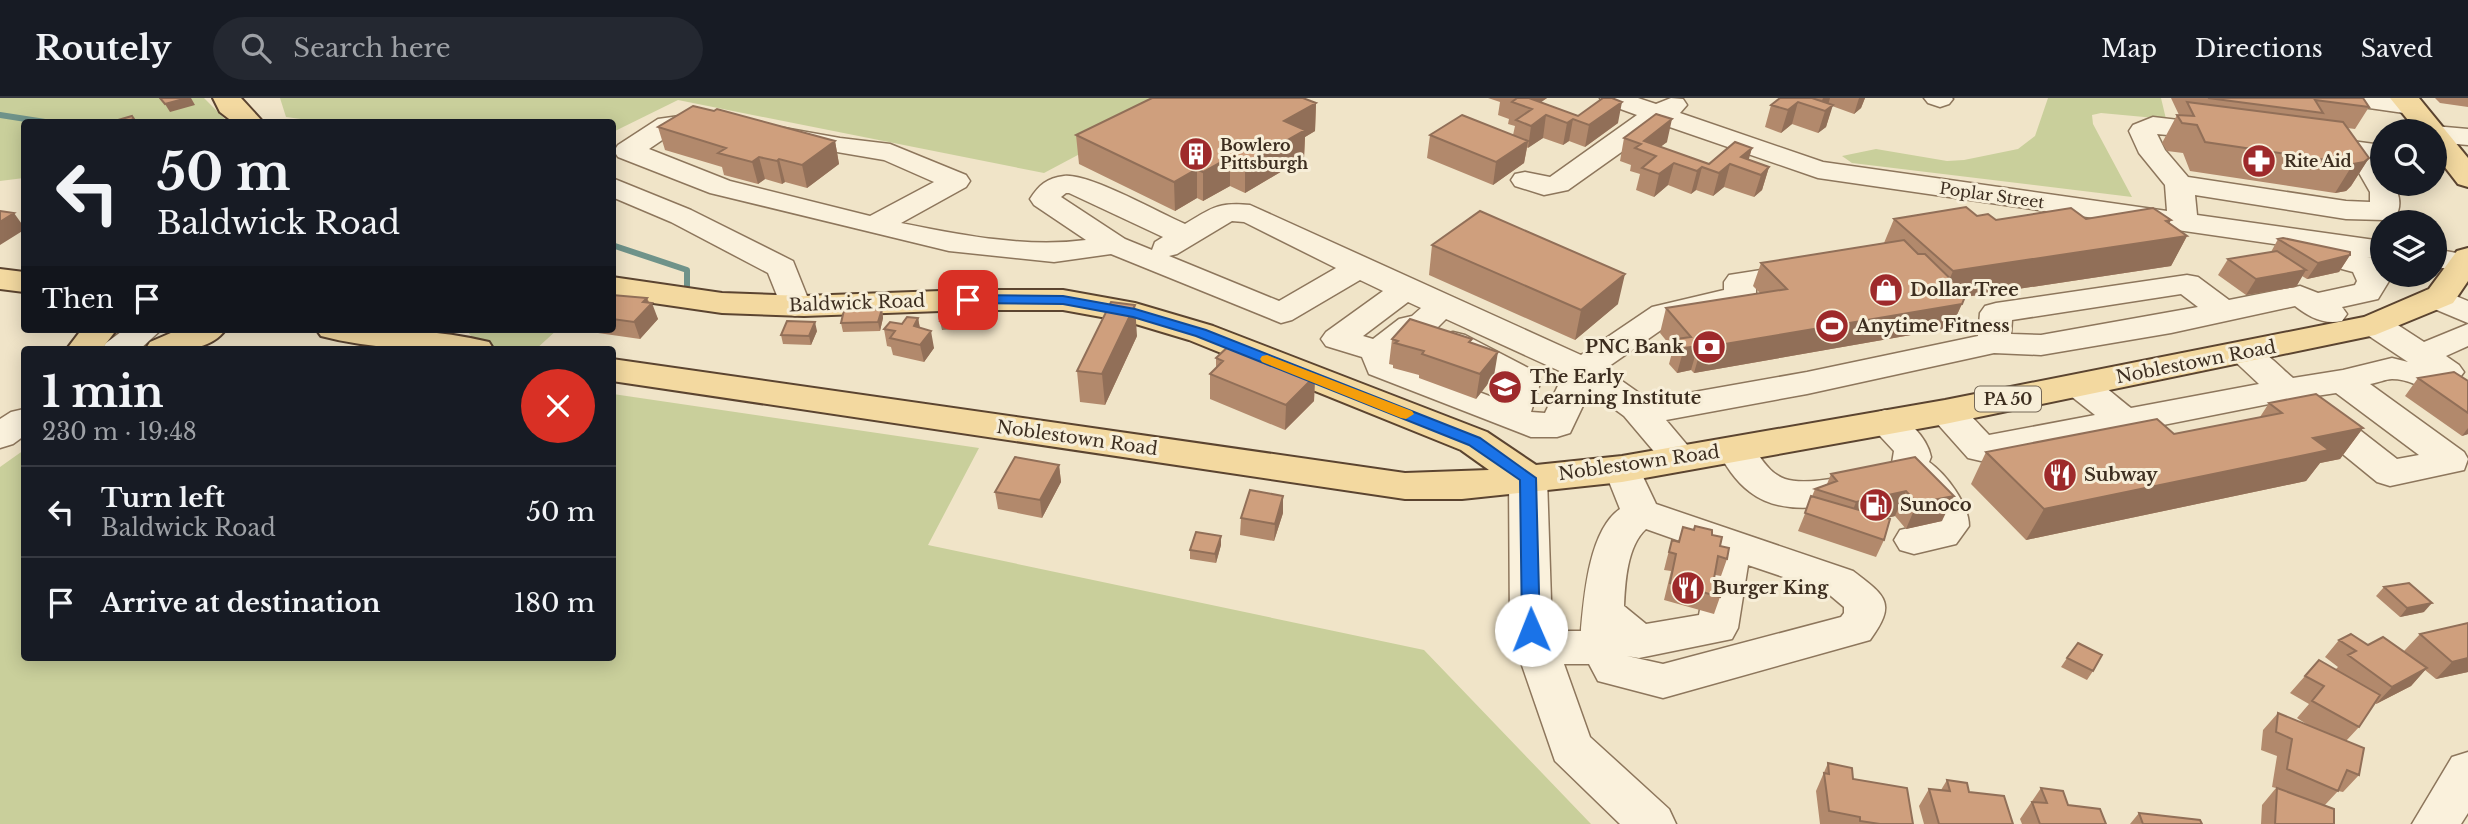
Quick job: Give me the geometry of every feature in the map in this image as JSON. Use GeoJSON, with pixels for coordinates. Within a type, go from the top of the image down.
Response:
{"type":"FeatureCollection","features":[{"type":"Feature","properties":{"kind":"main road"},"geometry":{"type":"LineString","coordinates":[[227,98],[230,106],[246,119]]}},
{"type":"Feature","properties":{"kind":"main road"},"geometry":{"type":"LineString","coordinates":[[2407,102],[2422,119]]}},
{"type":"Feature","properties":{"kind":"main road","name":"Noblestown Road"},"geometry":{"type":"LineString","coordinates":[[2452,306],[2441,296],[2459,261]]}},
{"type":"Feature","properties":{"kind":"main road"},"geometry":{"type":"LineString","coordinates":[[0,279],[21,282]]}},
{"type":"Feature","properties":{"kind":"main road","name":"Baldwick Road"},"geometry":{"type":"LineString","coordinates":[[616,288],[722,303],[795,306],[968,300],[1063,300],[1135,313],[1201,333],[1474,441],[1528,478]]}},
{"type":"Feature","properties":{"kind":"main road","name":"Noblestown Road"},"geometry":{"type":"LineString","coordinates":[[616,371],[1405,486],[1462,486],[1622,469],[1945,412],[2258,351],[2452,306]]}},
{"type":"Feature","properties":{"kind":"main road"},"geometry":{"type":"LineString","coordinates":[[171,346],[200,333]]}},
{"type":"Feature","properties":{"kind":"main road"},"geometry":{"type":"LineString","coordinates":[[360,333],[450,346]]}},
{"type":"Feature","properties":{"kind":"street","name":"Poplar Street"},"geometry":{"type":"LineString","coordinates":[[1613,98],[1672,106],[1818,170],[2183,222],[2299,245],[2370,249]]}},
{"type":"Feature","properties":{"kind":"street"},"geometry":{"type":"LineString","coordinates":[[2355,98],[2407,102]]}},
{"type":"Feature","properties":{"kind":"street"},"geometry":{"type":"LineString","coordinates":[[1525,180],[1544,186],[1558,184],[1636,127],[1672,106]]}},
{"type":"Feature","properties":{"kind":"street"},"geometry":{"type":"LineString","coordinates":[[620,160],[667,125],[701,121],[840,146],[890,152],[956,181],[874,226]]}},
{"type":"Feature","properties":{"kind":"street"},"geometry":{"type":"LineString","coordinates":[[2468,121],[2468,127]]}},
{"type":"Feature","properties":{"kind":"street"},"geometry":{"type":"LineString","coordinates":[[2183,222],[2179,184],[2153,153],[2142,131],[2153,125],[2252,136]]}},
{"type":"Feature","properties":{"kind":"street"},"geometry":{"type":"LineString","coordinates":[[2292,141],[2370,152]]}},
{"type":"Feature","properties":{"kind":"street"},"geometry":{"type":"LineString","coordinates":[[620,160],[817,212],[948,242],[1054,253],[1114,245]]}},
{"type":"Feature","properties":{"kind":"street"},"geometry":{"type":"LineString","coordinates":[[1186,236],[1075,185],[1058,185],[1048,192],[1044,199],[1114,245],[1150,257],[1338,339],[1378,351]]}},
{"type":"Feature","properties":{"kind":"street"},"geometry":{"type":"LineString","coordinates":[[616,188],[681,216],[782,268],[795,306]]}},
{"type":"Feature","properties":{"kind":"street"},"geometry":{"type":"LineString","coordinates":[[1150,257],[1227,212],[1250,214],[1406,289],[1432,315],[1524,380],[1512,417]]}},
{"type":"Feature","properties":{"kind":"street"},"geometry":{"type":"LineString","coordinates":[[2079,235],[2111,231],[2299,245],[2366,266],[2373,281],[2367,292],[2312,304]]}},
{"type":"Feature","properties":{"kind":"street"},"geometry":{"type":"LineString","coordinates":[[1281,313],[1359,268]]}},
{"type":"Feature","properties":{"kind":"street"},"geometry":{"type":"LineString","coordinates":[[1378,351],[1381,367],[1531,425],[1557,425],[1583,369],[1663,314],[1740,296],[1740,282],[1828,269]]}},
{"type":"Feature","properties":{"kind":"street"},"geometry":{"type":"LineString","coordinates":[[1338,339],[1406,289]]}},
{"type":"Feature","properties":{"kind":"street"},"geometry":{"type":"LineString","coordinates":[[1640,413],[1807,383],[1994,343],[2041,345],[2171,323],[2222,311],[2258,351],[2286,390],[2390,473],[2459,458]]}},
{"type":"Feature","properties":{"kind":"street"},"geometry":{"type":"LineString","coordinates":[[1378,351],[1432,315],[1583,369],[1640,413],[1681,458]]}},
{"type":"Feature","properties":{"kind":"street"},"geometry":{"type":"LineString","coordinates":[[2366,327],[2422,355],[2468,386]]}},
{"type":"Feature","properties":{"kind":"street"},"geometry":{"type":"LineString","coordinates":[[123,346],[141,333]]}},
{"type":"Feature","properties":{"kind":"street"},"geometry":{"type":"LineString","coordinates":[[2422,355],[2468,334]]}},
{"type":"Feature","properties":{"kind":"street"},"geometry":{"type":"LineString","coordinates":[[1945,412],[1981,449],[2343,381],[2392,368],[2434,379],[2468,402]]}},
{"type":"Feature","properties":{"kind":"street"},"geometry":{"type":"LineString","coordinates":[[2343,381],[2459,458]]}},
{"type":"Feature","properties":{"kind":"street"},"geometry":{"type":"LineString","coordinates":[[2080,384],[2124,421]]}},
{"type":"Feature","properties":{"kind":"street"},"geometry":{"type":"LineString","coordinates":[[0,436],[21,422]]}},
{"type":"Feature","properties":{"kind":"street"},"geometry":{"type":"LineString","coordinates":[[1734,449],[1759,481],[1770,488],[1801,495],[1898,475],[1910,464],[1913,457],[1911,447],[1885,422]]}},
{"type":"Feature","properties":{"kind":"street"},"geometry":{"type":"LineString","coordinates":[[1910,464],[1937,495],[1949,513],[1951,523],[1949,530],[1943,534],[1914,540]]}},
{"type":"Feature","properties":{"kind":"street"},"geometry":{"type":"LineString","coordinates":[[1622,469],[1641,513],[1839,581],[1864,601],[1865,616],[1855,629],[1726,645],[1653,663],[1632,656],[1608,628],[1605,586],[1615,545],[1628,522],[1641,513]]}},
{"type":"Feature","properties":{"kind":"street"},"geometry":{"type":"LineString","coordinates":[[1528,478],[1531,630],[1572,748],[1652,824]]}},
{"type":"Feature","properties":{"kind":"street"},"geometry":{"type":"LineString","coordinates":[[1726,645],[1742,547]]}},
{"type":"Feature","properties":{"kind":"street"},"geometry":{"type":"LineString","coordinates":[[1537,648],[1608,628]]}},
{"type":"Feature","properties":{"kind":"street"},"geometry":{"type":"LineString","coordinates":[[2436,824],[2468,771]]}},
{"type":"Feature","properties":{"kind":"lane"},"geometry":{"type":"LineString","coordinates":[[2179,184],[2346,210],[2385,211],[2384,196]]}},
{"type":"Feature","properties":{"kind":"lane"},"geometry":{"type":"LineString","coordinates":[[2222,311],[2300,296],[2312,304],[2366,327]]}},
{"type":"Feature","properties":{"kind":"green space"},"geometry":{"type":"Polygon","coordinates":[[[0,98],[204,98],[225,119],[21,119],[21,178],[0,181],[0,98]]]}},
{"type":"Feature","properties":{"kind":"green space"},"geometry":{"type":"Polygon","coordinates":[[[280,98],[1185,98],[1044,173],[678,100],[616,131],[616,119],[286,117],[280,98]]]}},
{"type":"Feature","properties":{"kind":"green space"},"geometry":{"type":"Polygon","coordinates":[[[2048,98],[2161,98],[2166,119],[2101,113],[2092,115],[2093,124],[2132,197],[1852,163],[1842,156],[1876,149],[1947,161],[2018,149],[2035,136],[2048,98]]]}},
{"type":"Feature","properties":{"kind":"green space"},"geometry":{"type":"Polygon","coordinates":[[[469,333],[554,333],[539,346],[479,346],[469,333]]]}},
{"type":"Feature","properties":{"kind":"green space"},"geometry":{"type":"Polygon","coordinates":[[[616,394],[979,448],[928,545],[1424,650],[1591,824],[0,824],[0,467],[21,452],[21,661],[616,661],[616,394]]]}},
{"type":"Feature","properties":{"kind":"building"},"geometry":{"type":"Polygon","coordinates":[[[160,98],[187,98],[165,104],[160,98]]]}},
{"type":"Feature","properties":{"kind":"building"},"geometry":{"type":"Polygon","coordinates":[[[1152,98],[1303,98],[1316,103],[1284,121],[1305,130],[1245,164],[1230,157],[1203,172],[1197,169],[1174,182],[1076,135],[1152,98]]]}},
{"type":"Feature","properties":{"kind":"building"},"geometry":{"type":"Polygon","coordinates":[[[1517,98],[1529,98],[1578,116],[1603,98],[1622,102],[1589,125],[1573,119],[1567,123],[1546,115],[1531,126],[1516,120],[1532,109],[1512,102],[1517,98]]]}},
{"type":"Feature","properties":{"kind":"building"},"geometry":{"type":"Polygon","coordinates":[[[1780,98],[1812,98],[1833,105],[1825,111],[1798,102],[1788,110],[1771,105],[1780,98]]]}},
{"type":"Feature","properties":{"kind":"building"},"geometry":{"type":"Polygon","coordinates":[[[2208,98],[2363,98],[2369,107],[2315,100],[2323,113],[2208,98]]]}},
{"type":"Feature","properties":{"kind":"building"},"geometry":{"type":"Polygon","coordinates":[[[2187,102],[2343,122],[2369,158],[2353,164],[2205,142],[2197,125],[2182,123],[2177,115],[2194,116],[2187,102]]]}},
{"type":"Feature","properties":{"kind":"building"},"geometry":{"type":"Polygon","coordinates":[[[693,106],[714,111],[717,109],[835,141],[802,165],[759,157],[752,162],[718,153],[726,148],[658,127],[693,106]]]}},
{"type":"Feature","properties":{"kind":"building"},"geometry":{"type":"Polygon","coordinates":[[[1656,114],[1672,119],[1644,141],[1709,164],[1735,142],[1752,148],[1741,157],[1769,167],[1761,175],[1730,164],[1719,173],[1702,167],[1697,171],[1674,163],[1659,174],[1642,168],[1656,156],[1635,148],[1641,144],[1624,138],[1656,114]]]}},
{"type":"Feature","properties":{"kind":"building"},"geometry":{"type":"Polygon","coordinates":[[[1462,115],[1528,141],[1496,162],[1430,135],[1462,115]]]}},
{"type":"Feature","properties":{"kind":"building"},"geometry":{"type":"Polygon","coordinates":[[[1966,207],[1977,216],[1988,214],[1996,220],[2071,208],[2086,219],[2153,208],[2171,220],[2166,221],[2187,236],[1953,271],[1894,219],[1966,207]]]}},
{"type":"Feature","properties":{"kind":"building"},"geometry":{"type":"Polygon","coordinates":[[[0,211],[14,213],[0,222],[0,211]]]}},
{"type":"Feature","properties":{"kind":"building"},"geometry":{"type":"Polygon","coordinates":[[[1480,211],[1625,274],[1581,310],[1432,245],[1480,211]]]}},
{"type":"Feature","properties":{"kind":"building"},"geometry":{"type":"Polygon","coordinates":[[[2278,239],[2350,252],[2350,255],[2318,263],[2278,239]]]}},
{"type":"Feature","properties":{"kind":"building"},"geometry":{"type":"Polygon","coordinates":[[[1904,240],[1918,254],[1925,254],[1966,294],[1962,304],[1701,348],[1684,348],[1676,339],[1691,337],[1666,308],[1787,289],[1761,263],[1904,240]]]}},
{"type":"Feature","properties":{"kind":"building"},"geometry":{"type":"Polygon","coordinates":[[[2277,251],[2306,270],[2256,279],[2228,259],[2277,251]]]}},
{"type":"Feature","properties":{"kind":"building"},"geometry":{"type":"Polygon","coordinates":[[[616,295],[647,298],[643,302],[652,303],[634,322],[616,320],[616,295]]]}},
{"type":"Feature","properties":{"kind":"building"},"geometry":{"type":"Polygon","coordinates":[[[1111,302],[1135,305],[1102,374],[1077,371],[1111,302]]]}},
{"type":"Feature","properties":{"kind":"building"},"geometry":{"type":"Polygon","coordinates":[[[945,306],[959,306],[955,320],[940,321],[945,306]]]}},
{"type":"Feature","properties":{"kind":"building"},"geometry":{"type":"Polygon","coordinates":[[[882,309],[878,322],[841,323],[844,310],[882,309]]]}},
{"type":"Feature","properties":{"kind":"building"},"geometry":{"type":"Polygon","coordinates":[[[907,317],[918,318],[914,326],[931,331],[920,345],[890,338],[895,331],[884,329],[890,322],[902,324],[907,317]]]}},
{"type":"Feature","properties":{"kind":"building"},"geometry":{"type":"Polygon","coordinates":[[[1410,319],[1472,339],[1469,342],[1498,352],[1480,374],[1422,354],[1424,351],[1395,343],[1398,341],[1392,339],[1410,319]]]}},
{"type":"Feature","properties":{"kind":"building"},"geometry":{"type":"Polygon","coordinates":[[[787,321],[815,322],[809,336],[781,335],[787,321]]]}},
{"type":"Feature","properties":{"kind":"building"},"geometry":{"type":"Polygon","coordinates":[[[1232,343],[1315,376],[1286,405],[1210,374],[1223,361],[1216,358],[1232,343]]]}},
{"type":"Feature","properties":{"kind":"building"},"geometry":{"type":"Polygon","coordinates":[[[2454,372],[2468,381],[2468,413],[2418,378],[2454,372]]]}},
{"type":"Feature","properties":{"kind":"building"},"geometry":{"type":"Polygon","coordinates":[[[2316,394],[2363,428],[2313,438],[2329,450],[2044,509],[1986,452],[2157,419],[2174,434],[2282,413],[2269,403],[2316,394]]]}},
{"type":"Feature","properties":{"kind":"building"},"geometry":{"type":"Polygon","coordinates":[[[1015,457],[1059,465],[1040,500],[995,492],[1015,457]]]}},
{"type":"Feature","properties":{"kind":"building"},"geometry":{"type":"Polygon","coordinates":[[[1915,457],[1954,496],[1917,503],[1906,491],[1856,502],[1815,489],[1837,481],[1831,474],[1915,457]]]}},
{"type":"Feature","properties":{"kind":"building"},"geometry":{"type":"Polygon","coordinates":[[[1250,490],[1283,496],[1275,524],[1241,518],[1250,490]]]}},
{"type":"Feature","properties":{"kind":"building"},"geometry":{"type":"Polygon","coordinates":[[[1811,496],[1890,519],[1884,540],[1805,513],[1811,496]]]}},
{"type":"Feature","properties":{"kind":"building"},"geometry":{"type":"Polygon","coordinates":[[[1695,526],[1712,530],[1712,535],[1722,537],[1720,546],[1729,548],[1727,559],[1718,556],[1713,584],[1722,586],[1720,597],[1670,583],[1676,554],[1669,552],[1672,540],[1679,542],[1683,527],[1694,530],[1695,526]]]}},
{"type":"Feature","properties":{"kind":"building"},"geometry":{"type":"Polygon","coordinates":[[[1196,532],[1221,536],[1215,554],[1190,550],[1196,532]]]}},
{"type":"Feature","properties":{"kind":"building"},"geometry":{"type":"Polygon","coordinates":[[[2409,583],[2432,603],[2407,608],[2384,587],[2409,583]]]}},
{"type":"Feature","properties":{"kind":"building"},"geometry":{"type":"Polygon","coordinates":[[[2468,623],[2468,658],[2452,662],[2420,634],[2468,623]]]}},
{"type":"Feature","properties":{"kind":"building"},"geometry":{"type":"Polygon","coordinates":[[[2351,634],[2368,645],[2383,637],[2427,668],[2392,687],[2348,655],[2356,651],[2339,640],[2351,634]]]}},
{"type":"Feature","properties":{"kind":"building"},"geometry":{"type":"Polygon","coordinates":[[[2078,643],[2102,655],[2093,671],[2067,658],[2078,643]]]}},
{"type":"Feature","properties":{"kind":"building"},"geometry":{"type":"Polygon","coordinates":[[[2319,660],[2380,695],[2359,727],[2312,701],[2324,686],[2305,676],[2319,660]]]}},
{"type":"Feature","properties":{"kind":"building"},"geometry":{"type":"Polygon","coordinates":[[[2278,713],[2364,748],[2359,775],[2347,770],[2338,791],[2287,769],[2292,739],[2276,732],[2278,713]]]}},
{"type":"Feature","properties":{"kind":"building"},"geometry":{"type":"Polygon","coordinates":[[[1828,763],[1852,768],[1853,779],[1907,788],[1913,824],[1860,821],[1860,817],[1829,811],[1824,773],[1829,774],[1828,763]]]}},
{"type":"Feature","properties":{"kind":"building"},"geometry":{"type":"Polygon","coordinates":[[[1947,780],[1967,783],[1969,792],[2004,796],[2013,824],[1939,824],[1929,789],[1950,791],[1947,780]]]}},
{"type":"Feature","properties":{"kind":"building"},"geometry":{"type":"Polygon","coordinates":[[[2041,788],[2063,791],[2068,805],[2100,809],[2106,824],[2040,824],[2032,802],[2047,803],[2041,788]]]}},
{"type":"Feature","properties":{"kind":"building"},"geometry":{"type":"Polygon","coordinates":[[[2277,788],[2334,809],[2334,824],[2275,824],[2277,788]]]}},
{"type":"Feature","properties":{"kind":"building"},"geometry":{"type":"Polygon","coordinates":[[[2139,813],[2200,820],[2202,824],[2143,824],[2139,813]]]}},
{"type":"Feature","properties":{"kind":"waterway"},"geometry":{"type":"LineString","coordinates":[[0,115],[26,119]]}},
{"type":"Feature","properties":{"kind":"waterway"},"geometry":{"type":"LineString","coordinates":[[616,246],[687,270],[687,286]]}},
{"type":"Feature","properties":{"kind":"slow traffic"},"geometry":{"type":"LineString","coordinates":[[1267,359],[1406,414]]}},
{"type":"Feature","properties":{"kind":"place","name":"Bowlero Pittsburgh"},"geometry":{"type":"Point","coordinates":[1196,154]}},
{"type":"Feature","properties":{"kind":"place","name":"Rite Aid"},"geometry":{"type":"Point","coordinates":[2259,161]}},
{"type":"Feature","properties":{"kind":"place","name":"Dollar Tree"},"geometry":{"type":"Point","coordinates":[1886,290]}},
{"type":"Feature","properties":{"kind":"place","name":"Anytime Fitness"},"geometry":{"type":"Point","coordinates":[1832,326]}},
{"type":"Feature","properties":{"kind":"place","name":"PNC Bank"},"geometry":{"type":"Point","coordinates":[1709,347]}},
{"type":"Feature","properties":{"kind":"place","name":"The Early Learning Institute"},"geometry":{"type":"Point","coordinates":[1505,387]}},
{"type":"Feature","properties":{"kind":"place","name":"Subway"},"geometry":{"type":"Point","coordinates":[2060,475]}},
{"type":"Feature","properties":{"kind":"place","name":"Sunoco"},"geometry":{"type":"Point","coordinates":[1876,505]}},
{"type":"Feature","properties":{"kind":"place","name":"Burger King"},"geometry":{"type":"Point","coordinates":[1688,588]}},
{"type":"Feature","properties":{"kind":"route"},"geometry":{"type":"LineString","coordinates":[[968,300],[1063,300],[1135,313],[1201,333],[1474,441],[1528,478],[1531,630]]}}]}
